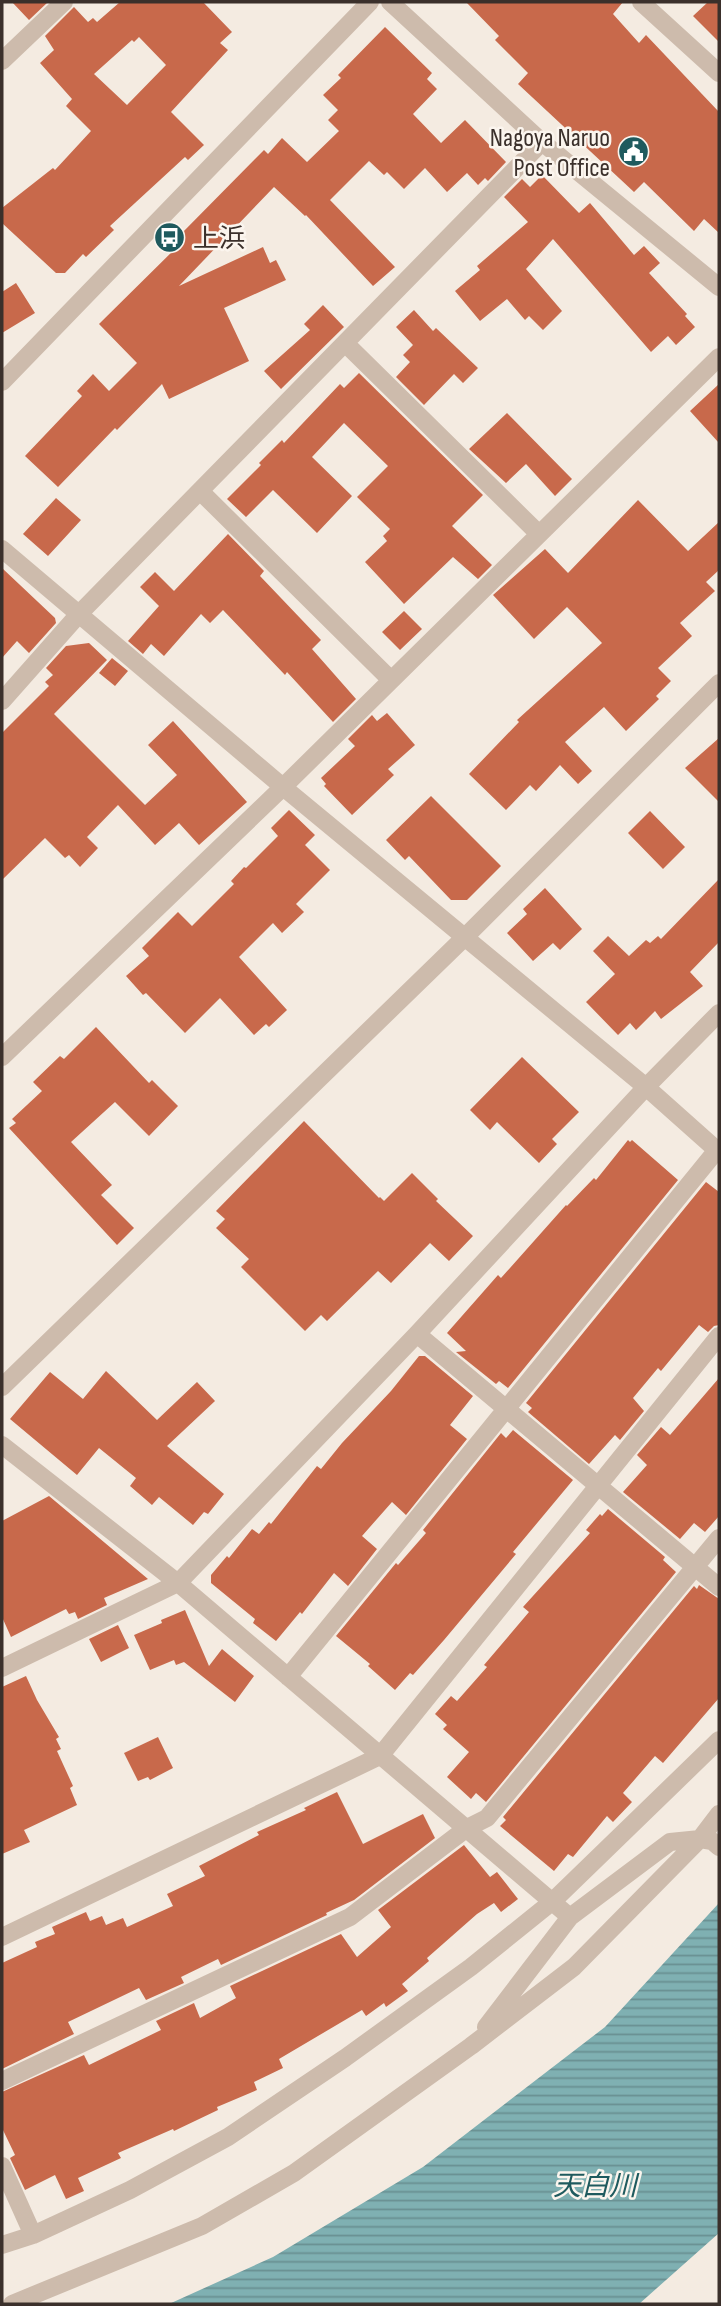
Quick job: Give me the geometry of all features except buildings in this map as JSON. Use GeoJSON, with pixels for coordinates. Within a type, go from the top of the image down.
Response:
{"type":"FeatureCollection","features":[{"type":"Feature","properties":{"kind":"street"},"geometry":{"type":"LineString","coordinates":[[2,61],[64,2]]}},
{"type":"Feature","properties":{"kind":"street"},"geometry":{"type":"LineString","coordinates":[[2,382],[370,2]]}},
{"type":"Feature","properties":{"kind":"street"},"geometry":{"type":"LineString","coordinates":[[390,2],[542,142],[719,286]]}},
{"type":"Feature","properties":{"kind":"street"},"geometry":{"type":"LineString","coordinates":[[641,2],[719,73]]}},
{"type":"Feature","properties":{"kind":"street"},"geometry":{"type":"LineString","coordinates":[[2,701],[79,614],[542,142]]}},
{"type":"Feature","properties":{"kind":"street"},"geometry":{"type":"LineString","coordinates":[[345,343],[539,534]]}},
{"type":"Feature","properties":{"kind":"street"},"geometry":{"type":"LineString","coordinates":[[2,1057],[283,787],[719,357]]}},
{"type":"Feature","properties":{"kind":"street"},"geometry":{"type":"LineString","coordinates":[[200,491],[391,680]]}},
{"type":"Feature","properties":{"kind":"street"},"geometry":{"type":"LineString","coordinates":[[2,549],[283,787],[646,1087],[718,1151],[288,1677]]}},
{"type":"Feature","properties":{"kind":"street"},"geometry":{"type":"LineString","coordinates":[[2,1387],[466,936],[719,682]]}},
{"type":"Feature","properties":{"kind":"street"},"geometry":{"type":"LineString","coordinates":[[2,1668],[178,1583],[719,1013]]}},
{"type":"Feature","properties":{"kind":"street"},"geometry":{"type":"LineString","coordinates":[[417,1334],[719,1587]]}},
{"type":"Feature","properties":{"kind":"street"},"geometry":{"type":"LineString","coordinates":[[2,1937],[380,1756],[719,1336]]}},
{"type":"Feature","properties":{"kind":"street"},"geometry":{"type":"LineString","coordinates":[[2,1445],[178,1583],[570,1917]]}},
{"type":"Feature","properties":{"kind":"street"},"geometry":{"type":"LineString","coordinates":[[2,2081],[350,1917],[467,1828],[487,1818],[719,1538]]}},
{"type":"Feature","properties":{"kind":"street"},"geometry":{"type":"LineString","coordinates":[[2,2245],[33,2235],[130,2190],[228,2137],[345,2058],[461,1975],[553,1901],[719,1740]]}},
{"type":"Feature","properties":{"kind":"street"},"geometry":{"type":"LineString","coordinates":[[12,2304],[202,2226],[294,2173],[471,2046],[574,1967],[710,1842],[719,1814]]}},
{"type":"Feature","properties":{"kind":"street"},"geometry":{"type":"LineString","coordinates":[[471,2046],[570,1917],[670,1842],[710,1842]]}},
{"type":"Feature","properties":{"kind":"street"},"geometry":{"type":"LineString","coordinates":[[2,2166],[33,2235]]}},
{"type":"Feature","properties":{"kind":"water","name":"天白川"},"geometry":{"type":"Polygon","coordinates":[[[719,1903],[719,2233],[639,2304],[169,2304],[273,2257],[423,2167],[605,2027],[719,1903]]]}},
{"type":"Feature","properties":{"kind":"place","name":"Nagoya Naruo Post Office"},"geometry":{"type":"Point","coordinates":[633,152]}},
{"type":"Feature","properties":{"kind":"place","name":"上浜"},"geometry":{"type":"Point","coordinates":[170,238]}}]}
